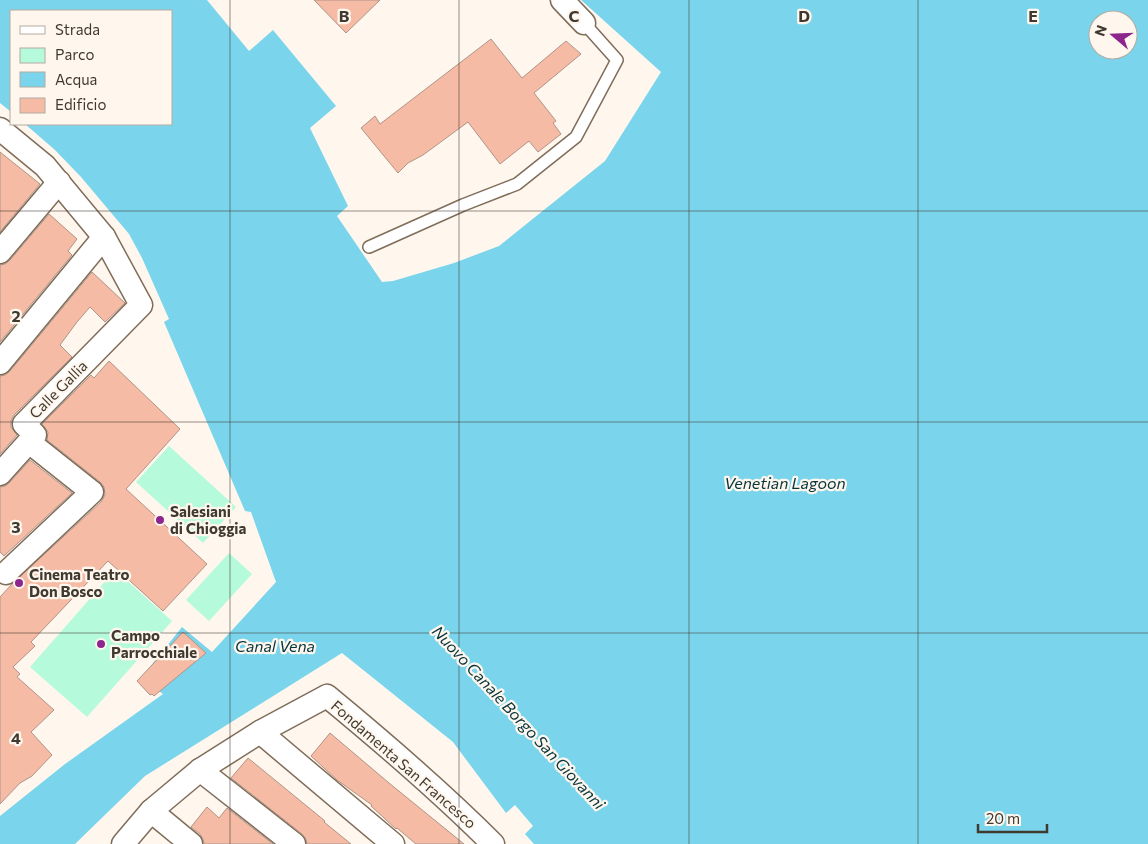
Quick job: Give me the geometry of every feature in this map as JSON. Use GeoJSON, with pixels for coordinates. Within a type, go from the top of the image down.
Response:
{"type":"FeatureCollection","features":[{"type":"Feature","properties":{"kind":"street"},"geometry":{"type":"LineString","coordinates":[[562,0],[584,23]]}},
{"type":"Feature","properties":{"kind":"street"},"geometry":{"type":"LineString","coordinates":[[0,363],[104,238],[45,166],[1,131]]}},
{"type":"Feature","properties":{"kind":"street"},"geometry":{"type":"LineString","coordinates":[[0,252],[59,182]]}},
{"type":"Feature","properties":{"kind":"street","name":"Calle Gallia"},"geometry":{"type":"LineString","coordinates":[[0,474],[36,435],[24,424],[141,305],[104,238]]}},
{"type":"Feature","properties":{"kind":"street"},"geometry":{"type":"LineString","coordinates":[[2,573],[92,492],[30,442]]}},
{"type":"Feature","properties":{"kind":"street","name":"Fondamenta San Francesco"},"geometry":{"type":"LineString","coordinates":[[122,844],[151,811],[200,770],[260,732],[327,696],[401,758],[467,818],[492,844]]}},
{"type":"Feature","properties":{"kind":"street"},"geometry":{"type":"LineString","coordinates":[[260,732],[393,844]]}},
{"type":"Feature","properties":{"kind":"street"},"geometry":{"type":"LineString","coordinates":[[200,770],[294,844]]}},
{"type":"Feature","properties":{"kind":"street"},"geometry":{"type":"LineString","coordinates":[[151,811],[191,844]]}},
{"type":"Feature","properties":{"kind":"lane"},"geometry":{"type":"LineString","coordinates":[[369,247],[463,205],[517,184],[576,137],[617,60],[584,23]]}},
{"type":"Feature","properties":{"kind":"green space"},"geometry":{"type":"Polygon","coordinates":[[[169,446],[236,507],[203,543],[136,482],[169,446]]]}},
{"type":"Feature","properties":{"kind":"green space"},"geometry":{"type":"Polygon","coordinates":[[[229,553],[252,574],[209,621],[186,600],[229,553]]]}},
{"type":"Feature","properties":{"kind":"green space","name":"Campo Parrocchiale"},"geometry":{"type":"Polygon","coordinates":[[[115,570],[172,621],[87,717],[30,667],[115,570]]]}},
{"type":"Feature","properties":{"kind":"water","name":"Venetian Lagoon"},"geometry":{"type":"Polygon","coordinates":[[[0,0],[207,0],[249,51],[273,30],[336,106],[310,128],[348,206],[337,216],[382,282],[393,281],[454,263],[499,246],[605,161],[661,72],[581,0],[1148,0],[1148,844],[534,844],[525,834],[533,826],[515,805],[506,813],[453,742],[342,653],[145,776],[75,844],[0,844],[0,816],[65,764],[163,694],[141,678],[182,627],[212,652],[276,582],[251,512],[245,511],[164,322],[169,319],[142,258],[129,234],[81,177],[55,150],[26,125],[172,125],[172,10],[10,10],[10,111],[0,103],[0,0]]]}},
{"type":"Feature","properties":{"kind":"building"},"geometry":{"type":"Polygon","coordinates":[[[314,0],[380,0],[346,33],[314,0]]]}},
{"type":"Feature","properties":{"kind":"building"},"geometry":{"type":"Polygon","coordinates":[[[491,39],[522,78],[566,41],[581,54],[534,93],[556,121],[553,123],[561,134],[538,152],[529,141],[500,164],[468,122],[423,155],[408,163],[398,173],[361,128],[375,116],[380,124],[491,39]]]}},
{"type":"Feature","properties":{"kind":"building"},"geometry":{"type":"Polygon","coordinates":[[[0,152],[40,184],[0,232],[0,152]]]}},
{"type":"Feature","properties":{"kind":"building"},"geometry":{"type":"Polygon","coordinates":[[[49,214],[77,239],[68,251],[72,255],[0,342],[0,265],[10,260],[49,214]]]}},
{"type":"Feature","properties":{"kind":"building"},"geometry":{"type":"Polygon","coordinates":[[[92,272],[125,303],[105,322],[90,307],[77,322],[60,345],[72,357],[14,415],[11,427],[17,435],[0,454],[0,376],[10,371],[92,272]]]}},
{"type":"Feature","properties":{"kind":"building"},"geometry":{"type":"Polygon","coordinates":[[[109,361],[180,429],[126,489],[207,564],[163,611],[108,561],[31,642],[35,646],[13,667],[20,674],[17,677],[54,710],[31,732],[52,755],[32,776],[20,783],[0,804],[0,597],[101,502],[105,495],[104,487],[100,482],[47,440],[48,432],[42,424],[91,375],[94,378],[109,361]]]}},
{"type":"Feature","properties":{"kind":"building"},"geometry":{"type":"Polygon","coordinates":[[[30,460],[72,493],[4,556],[0,552],[0,487],[9,483],[30,460]]]}},
{"type":"Feature","properties":{"kind":"building"},"geometry":{"type":"Polygon","coordinates":[[[183,632],[206,653],[154,696],[150,695],[137,681],[183,632]]]}},
{"type":"Feature","properties":{"kind":"building"},"geometry":{"type":"Polygon","coordinates":[[[330,733],[464,844],[416,844],[396,829],[372,805],[337,780],[311,756],[330,733]]]}},
{"type":"Feature","properties":{"kind":"building"},"geometry":{"type":"Polygon","coordinates":[[[248,758],[351,844],[307,844],[302,834],[231,778],[248,758]]]}},
{"type":"Feature","properties":{"kind":"building"},"geometry":{"type":"Polygon","coordinates":[[[207,807],[219,818],[227,808],[273,844],[204,844],[200,834],[191,827],[207,807]]]}},
{"type":"Feature","properties":{"kind":"place","name":"Salesiani di Chioggia"},"geometry":{"type":"Point","coordinates":[160,520]}},
{"type":"Feature","properties":{"kind":"place","name":"Cinema Teatro Don Bosco"},"geometry":{"type":"Point","coordinates":[19,583]}},
{"type":"Feature","properties":{"kind":"place","name":"Campo Parrocchiale"},"geometry":{"type":"Point","coordinates":[101,644]}},
{"type":"Feature","properties":{"kind":"water label","name":"Canal Vena"},"geometry":{"type":"Point","coordinates":[275,645]}},
{"type":"Feature","properties":{"kind":"water label","name":"Nuovo Canale Borgo San Giovanni"},"geometry":{"type":"Point","coordinates":[519,717]}}]}
